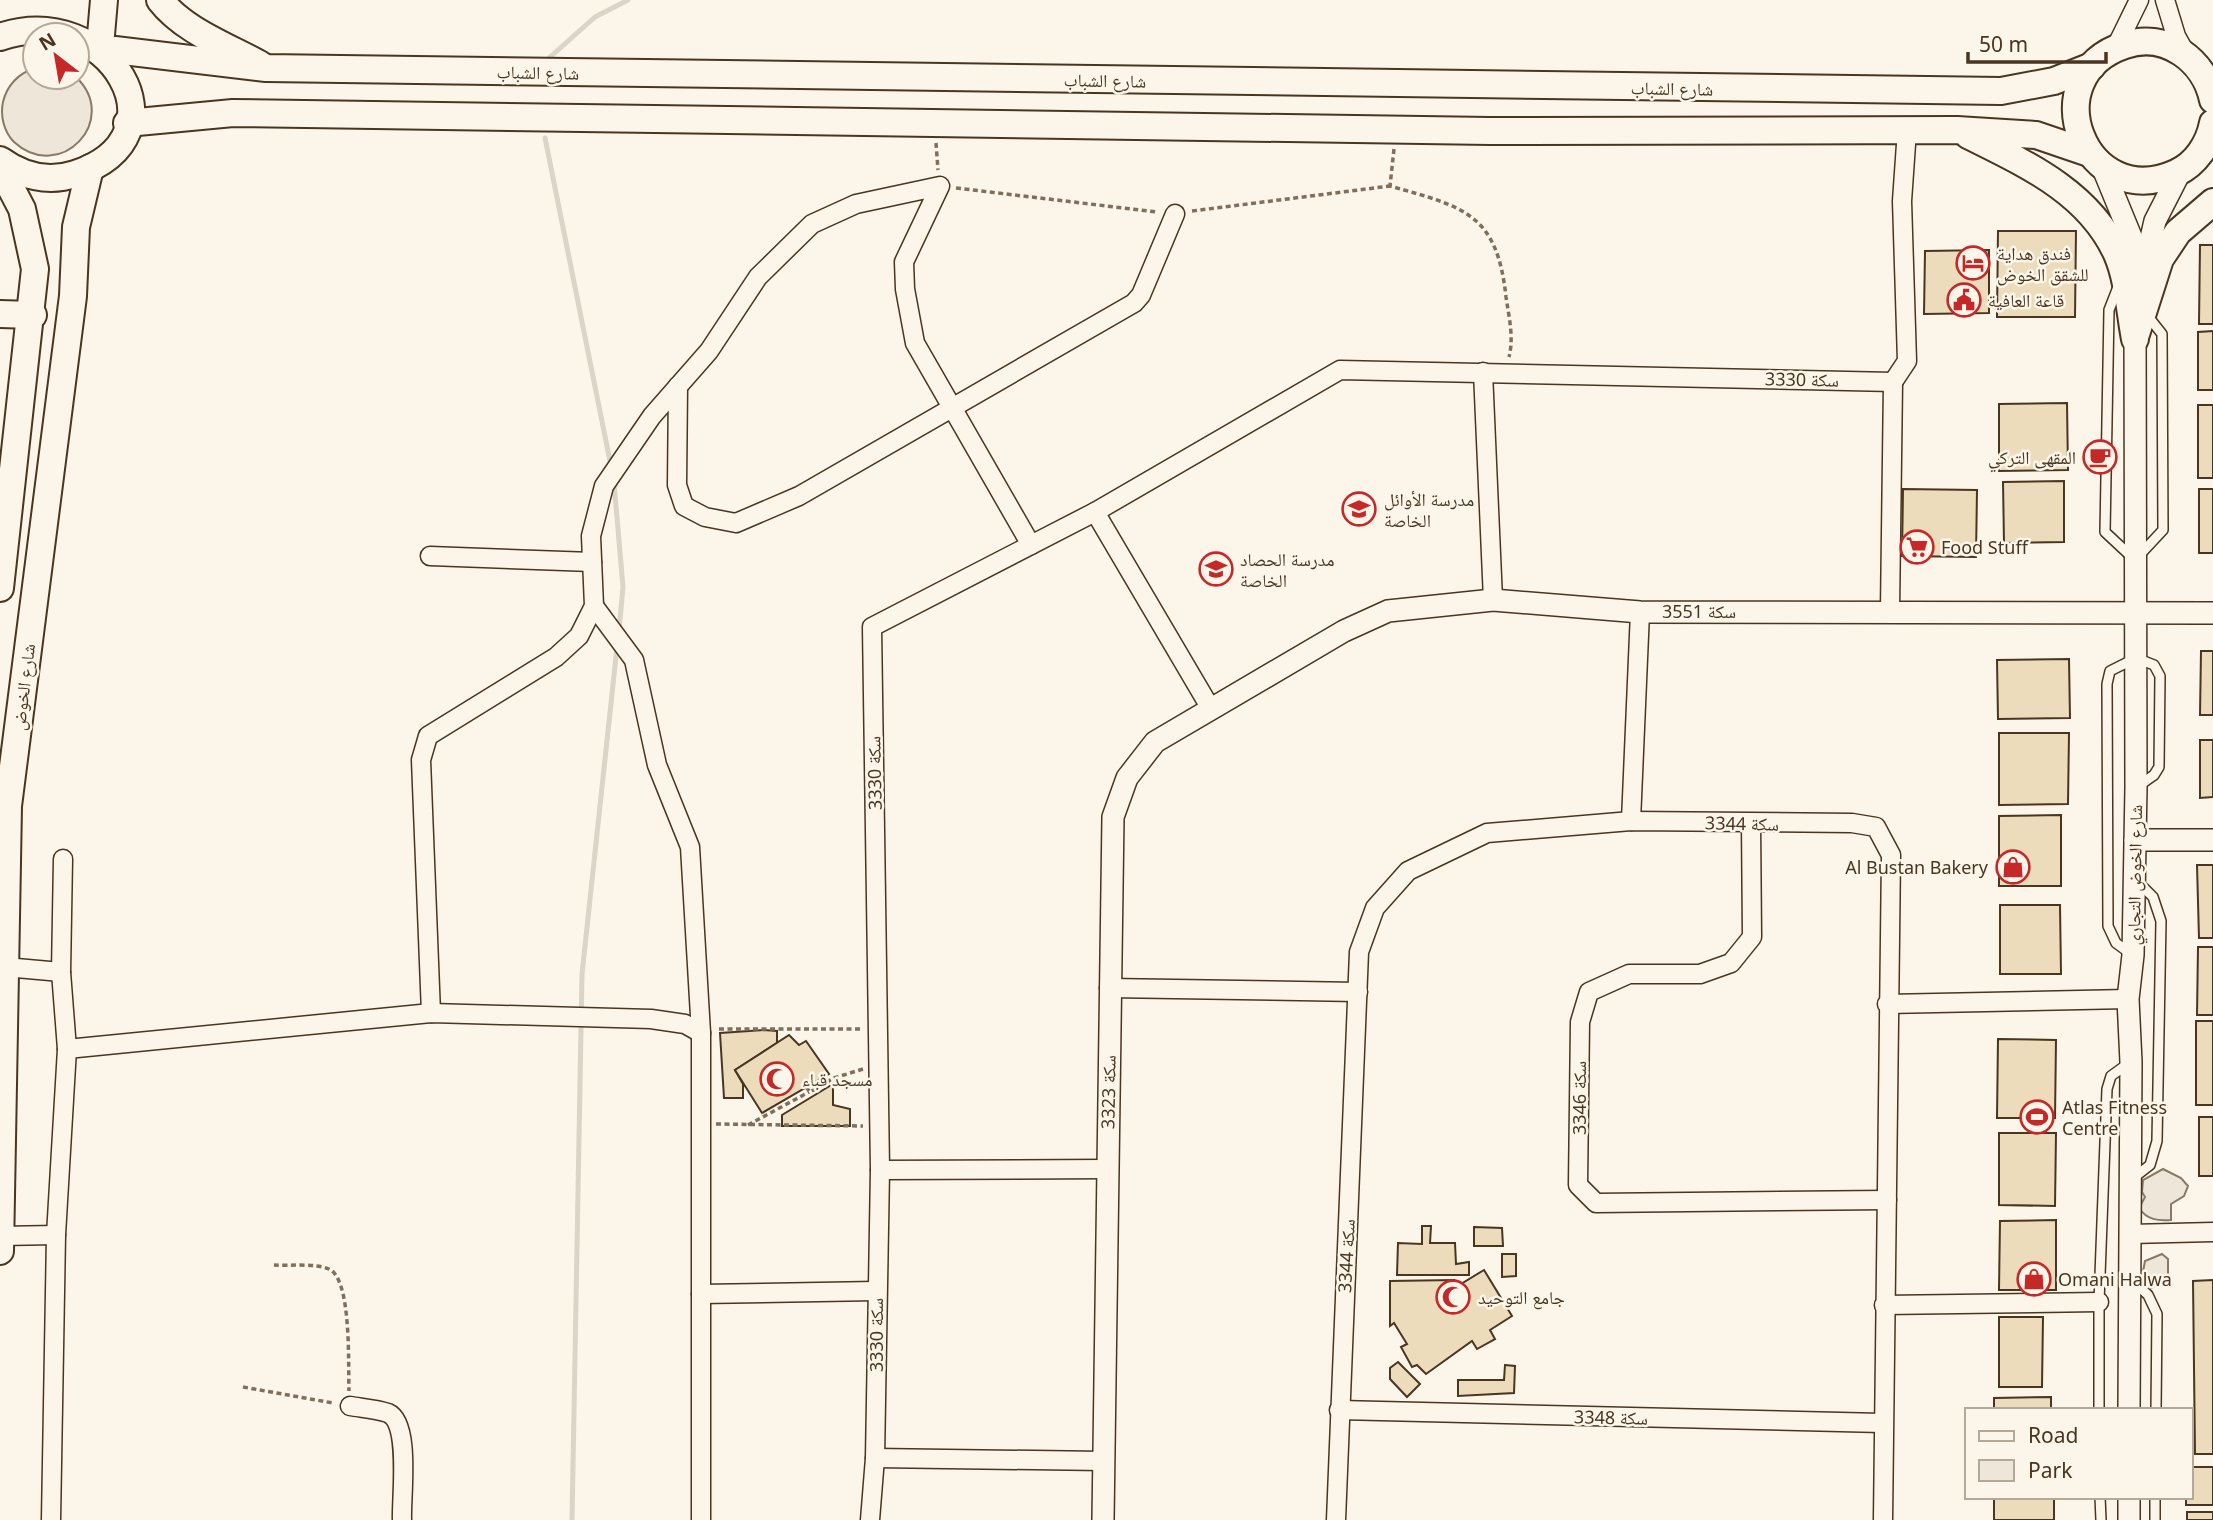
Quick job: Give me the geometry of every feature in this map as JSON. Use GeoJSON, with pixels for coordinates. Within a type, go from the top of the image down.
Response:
{"type":"FeatureCollection","features":[{"type":"Feature","properties":{"kind":"main road"},"geometry":{"type":"LineString","coordinates":[[0,160],[14,170],[38,178],[63,178],[90,168],[108,155],[123,135],[131,86],[124,62],[108,43],[104,0]]}},
{"type":"Feature","properties":{"kind":"main road"},"geometry":{"type":"LineString","coordinates":[[160,0],[180,20],[266,68]]}},
{"type":"Feature","properties":{"kind":"main road","name":"شارع الشباب"},"geometry":{"type":"LineString","coordinates":[[0,37],[16,25],[51,14],[89,27],[108,43],[266,68],[2001,91],[2054,81],[2092,66]]}},
{"type":"Feature","properties":{"kind":"main road"},"geometry":{"type":"LineString","coordinates":[[2096,160],[2080,137],[2076,100],[2081,82],[2092,66],[2115,48],[2133,42],[2153,42],[2200,66],[2213,100]]}},
{"type":"Feature","properties":{"kind":"main road"},"geometry":{"type":"LineString","coordinates":[[127,123],[233,113],[1397,130],[1957,130],[2036,135],[2096,160],[2117,175],[2149,180],[2196,162],[2206,145],[2213,123]]}},
{"type":"Feature","properties":{"kind":"main road"},"geometry":{"type":"LineString","coordinates":[[1957,130],[2027,164],[2076,197],[2118,256],[2135,340]]}},
{"type":"Feature","properties":{"kind":"main road"},"geometry":{"type":"LineString","coordinates":[[0,167],[22,209],[36,269],[33,315],[5,506],[0,589]]}},
{"type":"Feature","properties":{"kind":"main road","name":"شارع الخوض"},"geometry":{"type":"LineString","coordinates":[[0,1251],[8,806],[73,296],[76,227],[90,168]]}},
{"type":"Feature","properties":{"kind":"main road"},"geometry":{"type":"LineString","coordinates":[[2135,340],[2160,259],[2178,232],[2213,202]]}},
{"type":"Feature","properties":{"kind":"main road"},"geometry":{"type":"LineString","coordinates":[[0,314],[33,315]]}},
{"type":"Feature","properties":{"kind":"street"},"geometry":{"type":"LineString","coordinates":[[2115,48],[2139,0]]}},
{"type":"Feature","properties":{"kind":"street"},"geometry":{"type":"LineString","coordinates":[[2165,0],[2176,36],[2200,66]]}},
{"type":"Feature","properties":{"kind":"street"},"geometry":{"type":"LineString","coordinates":[[1890,610],[1893,382],[1908,362],[1902,201],[1907,131]]}},
{"type":"Feature","properties":{"kind":"street","name":"شارع الخوض التجاري"},"geometry":{"type":"LineString","coordinates":[[2096,160],[2134,244],[2136,787],[2133,955],[2127,999],[2131,1062],[2129,1408]]}},
{"type":"Feature","properties":{"kind":"street","name":"شارع الخوض التجاري"},"geometry":{"type":"LineString","coordinates":[[2135,340],[2147,244],[2196,162]]}},
{"type":"Feature","properties":{"kind":"street"},"geometry":{"type":"LineString","coordinates":[[430,1013],[421,760],[428,736],[556,657],[579,636],[594,606],[591,536],[604,486],[652,416],[709,351],[758,277],[812,224],[856,204],[940,186]]}},
{"type":"Feature","properties":{"kind":"street"},"geometry":{"type":"LineString","coordinates":[[940,186],[904,262],[905,289],[919,352],[956,408],[1031,545]]}},
{"type":"Feature","properties":{"kind":"street"},"geometry":{"type":"LineString","coordinates":[[678,386],[677,485],[684,506],[705,517],[736,523],[799,496],[956,408],[1134,303],[1141,295],[1175,214]]}},
{"type":"Feature","properties":{"kind":"street","name":"سكة 3330"},"geometry":{"type":"LineString","coordinates":[[870,1520],[875,1458],[880,1170],[872,627],[1095,512],[1340,370],[1893,382]]}},
{"type":"Feature","properties":{"kind":"street"},"geometry":{"type":"LineString","coordinates":[[1483,372],[1493,600]]}},
{"type":"Feature","properties":{"kind":"street"},"geometry":{"type":"LineString","coordinates":[[1095,512],[1211,709]]}},
{"type":"Feature","properties":{"kind":"street"},"geometry":{"type":"LineString","coordinates":[[429,556],[592,562]]}},
{"type":"Feature","properties":{"kind":"street","name":"سكة 3551"},"geometry":{"type":"LineString","coordinates":[[1211,709],[1344,631],[1388,611],[1493,600],[1640,612],[1890,610],[2213,613]]}},
{"type":"Feature","properties":{"kind":"street"},"geometry":{"type":"LineString","coordinates":[[594,606],[634,660],[657,765],[690,846],[701,1033],[701,1520]]}},
{"type":"Feature","properties":{"kind":"street"},"geometry":{"type":"LineString","coordinates":[[1631,821],[1640,612]]}},
{"type":"Feature","properties":{"kind":"street","name":"سكة 3323"},"geometry":{"type":"LineString","coordinates":[[1103,1520],[1113,817],[1127,778],[1156,742],[1211,709]]}},
{"type":"Feature","properties":{"kind":"street","name":"سكة 3344"},"geometry":{"type":"LineString","coordinates":[[1336,1520],[1359,951],[1376,908],[1408,871],[1487,833],[1631,821],[1852,823],[1876,827],[1891,855],[1888,1004]]}},
{"type":"Feature","properties":{"kind":"street","name":"سكة 3346"},"geometry":{"type":"LineString","coordinates":[[1751,823],[1752,937],[1731,963],[1700,974],[1629,974],[1589,992],[1580,1022],[1578,1185],[1596,1203],[1887,1200]]}},
{"type":"Feature","properties":{"kind":"street"},"geometry":{"type":"LineString","coordinates":[[2134,840],[2213,840]]}},
{"type":"Feature","properties":{"kind":"street"},"geometry":{"type":"LineString","coordinates":[[51,1520],[56,1235],[66,1049],[61,972],[63,859]]}},
{"type":"Feature","properties":{"kind":"street"},"geometry":{"type":"LineString","coordinates":[[5,967],[61,972]]}},
{"type":"Feature","properties":{"kind":"street"},"geometry":{"type":"LineString","coordinates":[[1109,988],[1358,992]]}},
{"type":"Feature","properties":{"kind":"street"},"geometry":{"type":"LineString","coordinates":[[1883,1520],[1888,1004],[2127,999]]}},
{"type":"Feature","properties":{"kind":"street"},"geometry":{"type":"LineString","coordinates":[[66,1049],[430,1013],[651,1018],[685,1024],[701,1033]]}},
{"type":"Feature","properties":{"kind":"street"},"geometry":{"type":"LineString","coordinates":[[880,1170],[1107,1169]]}},
{"type":"Feature","properties":{"kind":"street"},"geometry":{"type":"LineString","coordinates":[[2130,1234],[2213,1232]]}},
{"type":"Feature","properties":{"kind":"street"},"geometry":{"type":"LineString","coordinates":[[0,1236],[56,1235]]}},
{"type":"Feature","properties":{"kind":"street"},"geometry":{"type":"LineString","coordinates":[[701,1294],[876,1292]]}},
{"type":"Feature","properties":{"kind":"street"},"geometry":{"type":"LineString","coordinates":[[1885,1305],[2099,1303]]}},
{"type":"Feature","properties":{"kind":"street"},"geometry":{"type":"LineString","coordinates":[[350,1406],[389,1414],[398,1421],[403,1434],[401,1520]]}},
{"type":"Feature","properties":{"kind":"street","name":"سكة 3348"},"geometry":{"type":"LineString","coordinates":[[1339,1410],[1882,1423]]}},
{"type":"Feature","properties":{"kind":"street"},"geometry":{"type":"LineString","coordinates":[[875,1458],[1103,1461]]}},
{"type":"Feature","properties":{"kind":"street"},"geometry":{"type":"LineString","coordinates":[[2129,1499],[2129,1520]]}},
{"type":"Feature","properties":{"kind":"lane"},"geometry":{"type":"LineString","coordinates":[[2123,275],[2109,310],[2105,532],[2135,560],[2163,530],[2162,334],[2143,311]]}},
{"type":"Feature","properties":{"kind":"lane"},"geometry":{"type":"LineString","coordinates":[[2133,955],[2116,943],[2108,926],[2107,684],[2110,671],[2136,658]]}},
{"type":"Feature","properties":{"kind":"lane"},"geometry":{"type":"LineString","coordinates":[[2130,1180],[2150,1165],[2157,1142],[2160,949],[2158,909],[2152,897],[2134,878]]}},
{"type":"Feature","properties":{"kind":"lane"},"geometry":{"type":"LineString","coordinates":[[2099,1408],[2099,1303],[2108,1082],[2116,1070],[2131,1062]]}},
{"type":"Feature","properties":{"kind":"lane"},"geometry":{"type":"LineString","coordinates":[[2130,1278],[2148,1295],[2157,1314],[2156,1408]]}},
{"type":"Feature","properties":{"kind":"lane"},"geometry":{"type":"LineString","coordinates":[[2100,1499],[2101,1520]]}},
{"type":"Feature","properties":{"kind":"lane"},"geometry":{"type":"LineString","coordinates":[[2155,1499],[2155,1520]]}},
{"type":"Feature","properties":{"kind":"path"},"geometry":{"type":"LineString","coordinates":[[933,123],[940,186],[1175,214],[1390,186],[1465,210],[1490,236],[1500,256],[1511,338],[1505,372]]}},
{"type":"Feature","properties":{"kind":"path"},"geometry":{"type":"LineString","coordinates":[[1390,186],[1397,130]]}},
{"type":"Feature","properties":{"kind":"path"},"geometry":{"type":"LineString","coordinates":[[701,1033],[724,1029],[877,1028]]}},
{"type":"Feature","properties":{"kind":"path"},"geometry":{"type":"LineString","coordinates":[[746,1126],[808,1090],[834,1078],[878,1064]]}},
{"type":"Feature","properties":{"kind":"path"},"geometry":{"type":"LineString","coordinates":[[700,1124],[879,1127]]}},
{"type":"Feature","properties":{"kind":"path"},"geometry":{"type":"LineString","coordinates":[[243,1387],[350,1406],[344,1294],[338,1276],[328,1268],[274,1265]]}},
{"type":"Feature","properties":{"kind":"green space"},"geometry":{"type":"Polygon","coordinates":[[[21,75],[21,91],[86,91],[88,94],[92,111],[88,128],[79,141],[66,151],[49,156],[32,153],[14,142],[8,134],[2,107],[11,85],[21,75]]]}},
{"type":"Feature","properties":{"kind":"green space"},"geometry":{"type":"Polygon","coordinates":[[[2163,1169],[2181,1178],[2188,1186],[2184,1196],[2171,1204],[2171,1220],[2153,1219],[2139,1208],[2145,1197],[2142,1192],[2143,1180],[2163,1169]]]}},
{"type":"Feature","properties":{"kind":"green space"},"geometry":{"type":"Polygon","coordinates":[[[2162,1254],[2168,1259],[2168,1278],[2150,1289],[2142,1277],[2145,1261],[2162,1254]]]}},
{"type":"Feature","properties":{"kind":"building"},"geometry":{"type":"Polygon","coordinates":[[[1998,231],[2076,231],[2075,317],[1997,317],[1998,231]]]}},
{"type":"Feature","properties":{"kind":"building"},"geometry":{"type":"Polygon","coordinates":[[[2200,245],[2213,245],[2213,324],[2199,324],[2200,245]]]}},
{"type":"Feature","properties":{"kind":"building"},"geometry":{"type":"Polygon","coordinates":[[[1989,250],[1989,313],[1924,314],[1925,251],[1989,250]]]}},
{"type":"Feature","properties":{"kind":"building"},"geometry":{"type":"Polygon","coordinates":[[[2213,331],[2213,390],[2198,390],[2198,332],[2213,331]]]}},
{"type":"Feature","properties":{"kind":"building"},"geometry":{"type":"Polygon","coordinates":[[[2067,403],[2068,470],[1999,471],[1999,404],[2067,403]]]}},
{"type":"Feature","properties":{"kind":"building"},"geometry":{"type":"Polygon","coordinates":[[[2198,405],[2213,405],[2213,478],[2198,478],[2198,405]]]}},
{"type":"Feature","properties":{"kind":"building"},"geometry":{"type":"Polygon","coordinates":[[[2064,481],[2064,542],[2004,543],[2003,482],[2064,481]]]}},
{"type":"Feature","properties":{"kind":"building"},"geometry":{"type":"Polygon","coordinates":[[[1903,489],[1977,490],[1976,557],[1902,556],[1903,489]]]}},
{"type":"Feature","properties":{"kind":"building"},"geometry":{"type":"Polygon","coordinates":[[[2199,489],[2213,489],[2213,553],[2199,553],[2199,489]]]}},
{"type":"Feature","properties":{"kind":"building"},"geometry":{"type":"Polygon","coordinates":[[[2201,651],[2213,651],[2213,715],[2200,715],[2201,651]]]}},
{"type":"Feature","properties":{"kind":"building"},"geometry":{"type":"Polygon","coordinates":[[[2069,659],[2070,718],[1998,719],[1997,660],[2069,659]]]}},
{"type":"Feature","properties":{"kind":"building"},"geometry":{"type":"Polygon","coordinates":[[[1999,733],[2069,733],[2068,804],[1999,805],[1999,733]]]}},
{"type":"Feature","properties":{"kind":"building"},"geometry":{"type":"Polygon","coordinates":[[[2200,740],[2213,740],[2213,797],[2200,798],[2200,740]]]}},
{"type":"Feature","properties":{"kind":"building"},"geometry":{"type":"Polygon","coordinates":[[[2061,815],[2061,886],[1999,886],[1999,816],[2061,815]]]}},
{"type":"Feature","properties":{"kind":"building"},"geometry":{"type":"Polygon","coordinates":[[[2197,865],[2213,865],[2213,938],[2199,938],[2197,865]]]}},
{"type":"Feature","properties":{"kind":"building"},"geometry":{"type":"Polygon","coordinates":[[[2000,905],[2060,905],[2061,974],[2000,974],[2000,905]]]}},
{"type":"Feature","properties":{"kind":"building"},"geometry":{"type":"Polygon","coordinates":[[[2198,947],[2213,947],[2213,1015],[2197,1015],[2198,947]]]}},
{"type":"Feature","properties":{"kind":"building"},"geometry":{"type":"Polygon","coordinates":[[[2196,1021],[2213,1021],[2213,1105],[2196,1105],[2196,1021]]]}},
{"type":"Feature","properties":{"kind":"building"},"geometry":{"type":"Polygon","coordinates":[[[777,1031],[777,1043],[735,1070],[743,1084],[743,1098],[724,1098],[720,1033],[777,1031]]]}},
{"type":"Feature","properties":{"kind":"building"},"geometry":{"type":"Polygon","coordinates":[[[789,1035],[799,1045],[806,1041],[829,1074],[762,1113],[735,1070],[789,1035]]]}},
{"type":"Feature","properties":{"kind":"building"},"geometry":{"type":"Polygon","coordinates":[[[1998,1039],[2056,1040],[2055,1118],[1997,1118],[1998,1039]]]}},
{"type":"Feature","properties":{"kind":"building"},"geometry":{"type":"Polygon","coordinates":[[[833,1084],[833,1105],[850,1109],[850,1126],[782,1126],[782,1115],[833,1084]]]}},
{"type":"Feature","properties":{"kind":"building"},"geometry":{"type":"Polygon","coordinates":[[[2199,1117],[2213,1117],[2213,1176],[2199,1176],[2199,1117]]]}},
{"type":"Feature","properties":{"kind":"building"},"geometry":{"type":"Polygon","coordinates":[[[1999,1133],[2056,1133],[2055,1206],[1999,1205],[1999,1133]]]}},
{"type":"Feature","properties":{"kind":"building"},"geometry":{"type":"Polygon","coordinates":[[[2056,1220],[2056,1290],[1999,1290],[2000,1221],[2056,1220]]]}},
{"type":"Feature","properties":{"kind":"building"},"geometry":{"type":"Polygon","coordinates":[[[1422,1226],[1431,1226],[1430,1243],[1455,1243],[1456,1264],[1469,1262],[1469,1275],[1397,1275],[1398,1243],[1422,1244],[1422,1226]]]}},
{"type":"Feature","properties":{"kind":"building"},"geometry":{"type":"Polygon","coordinates":[[[1474,1227],[1502,1228],[1503,1246],[1474,1246],[1474,1227]]]}},
{"type":"Feature","properties":{"kind":"building"},"geometry":{"type":"Polygon","coordinates":[[[1502,1254],[1516,1254],[1516,1276],[1502,1277],[1502,1254]]]}},
{"type":"Feature","properties":{"kind":"building"},"geometry":{"type":"Polygon","coordinates":[[[1484,1270],[1512,1316],[1490,1330],[1495,1339],[1477,1349],[1472,1341],[1426,1374],[1417,1365],[1412,1367],[1401,1347],[1407,1344],[1394,1323],[1390,1326],[1390,1281],[1454,1280],[1451,1290],[1484,1270]]]}},
{"type":"Feature","properties":{"kind":"building"},"geometry":{"type":"Polygon","coordinates":[[[2213,1280],[2213,1454],[2195,1454],[2193,1281],[2213,1280]]]}},
{"type":"Feature","properties":{"kind":"building"},"geometry":{"type":"Polygon","coordinates":[[[1999,1317],[2043,1317],[2042,1387],[1999,1387],[1999,1317]]]}},
{"type":"Feature","properties":{"kind":"building"},"geometry":{"type":"Polygon","coordinates":[[[1398,1362],[1420,1384],[1407,1397],[1390,1379],[1390,1368],[1398,1362]]]}},
{"type":"Feature","properties":{"kind":"building"},"geometry":{"type":"Polygon","coordinates":[[[1505,1365],[1515,1366],[1514,1393],[1458,1396],[1458,1380],[1504,1380],[1505,1365]]]}},
{"type":"Feature","properties":{"kind":"building"},"geometry":{"type":"Polygon","coordinates":[[[2051,1397],[2051,1408],[1994,1408],[1994,1398],[2051,1397]]]}},
{"type":"Feature","properties":{"kind":"building"},"geometry":{"type":"Polygon","coordinates":[[[2192,1467],[2213,1467],[2213,1505],[2186,1505],[2186,1499],[2192,1499],[2192,1467]]]}},
{"type":"Feature","properties":{"kind":"building"},"geometry":{"type":"Polygon","coordinates":[[[1994,1499],[2054,1499],[2054,1520],[1994,1520],[1994,1499]]]}},
{"type":"Feature","properties":{"kind":"building"},"geometry":{"type":"Polygon","coordinates":[[[2187,1512],[2213,1512],[2213,1520],[2187,1520],[2187,1512]]]}},
{"type":"Feature","properties":{"kind":"waterway"},"geometry":{"type":"LineString","coordinates":[[549,58],[595,17],[628,0]]}},
{"type":"Feature","properties":{"kind":"waterway"},"geometry":{"type":"LineString","coordinates":[[545,138],[611,466]]}},
{"type":"Feature","properties":{"kind":"waterway"},"geometry":{"type":"LineString","coordinates":[[614,483],[623,587],[619,630]]}},
{"type":"Feature","properties":{"kind":"waterway"},"geometry":{"type":"LineString","coordinates":[[572,1520],[582,974],[617,647]]}},
{"type":"Feature","properties":{"kind":"place","name":"فندق هداية للشقق الخوض"},"geometry":{"type":"Point","coordinates":[1973,263]}},
{"type":"Feature","properties":{"kind":"place","name":"قاعة العافية"},"geometry":{"type":"Point","coordinates":[1964,300]}},
{"type":"Feature","properties":{"kind":"place","name":"المقهى التركي"},"geometry":{"type":"Point","coordinates":[2100,457]}},
{"type":"Feature","properties":{"kind":"place","name":"مدرسة الأوائل الخاصة"},"geometry":{"type":"Point","coordinates":[1359,509]}},
{"type":"Feature","properties":{"kind":"place","name":"Food Stuff"},"geometry":{"type":"Point","coordinates":[1917,547]}},
{"type":"Feature","properties":{"kind":"place","name":"مدرسة الحصاد الخاصة"},"geometry":{"type":"Point","coordinates":[1216,569]}},
{"type":"Feature","properties":{"kind":"place","name":"Al Bustan Bakery"},"geometry":{"type":"Point","coordinates":[2013,867]}},
{"type":"Feature","properties":{"kind":"place","name":"مسجد قباء"},"geometry":{"type":"Point","coordinates":[777,1079]}},
{"type":"Feature","properties":{"kind":"place","name":"Atlas Fitness Centre"},"geometry":{"type":"Point","coordinates":[2037,1117]}},
{"type":"Feature","properties":{"kind":"place","name":"Omani Halwa"},"geometry":{"type":"Point","coordinates":[2034,1279]}},
{"type":"Feature","properties":{"kind":"place","name":"جامع التوحيد"},"geometry":{"type":"Point","coordinates":[1453,1297]}}]}
